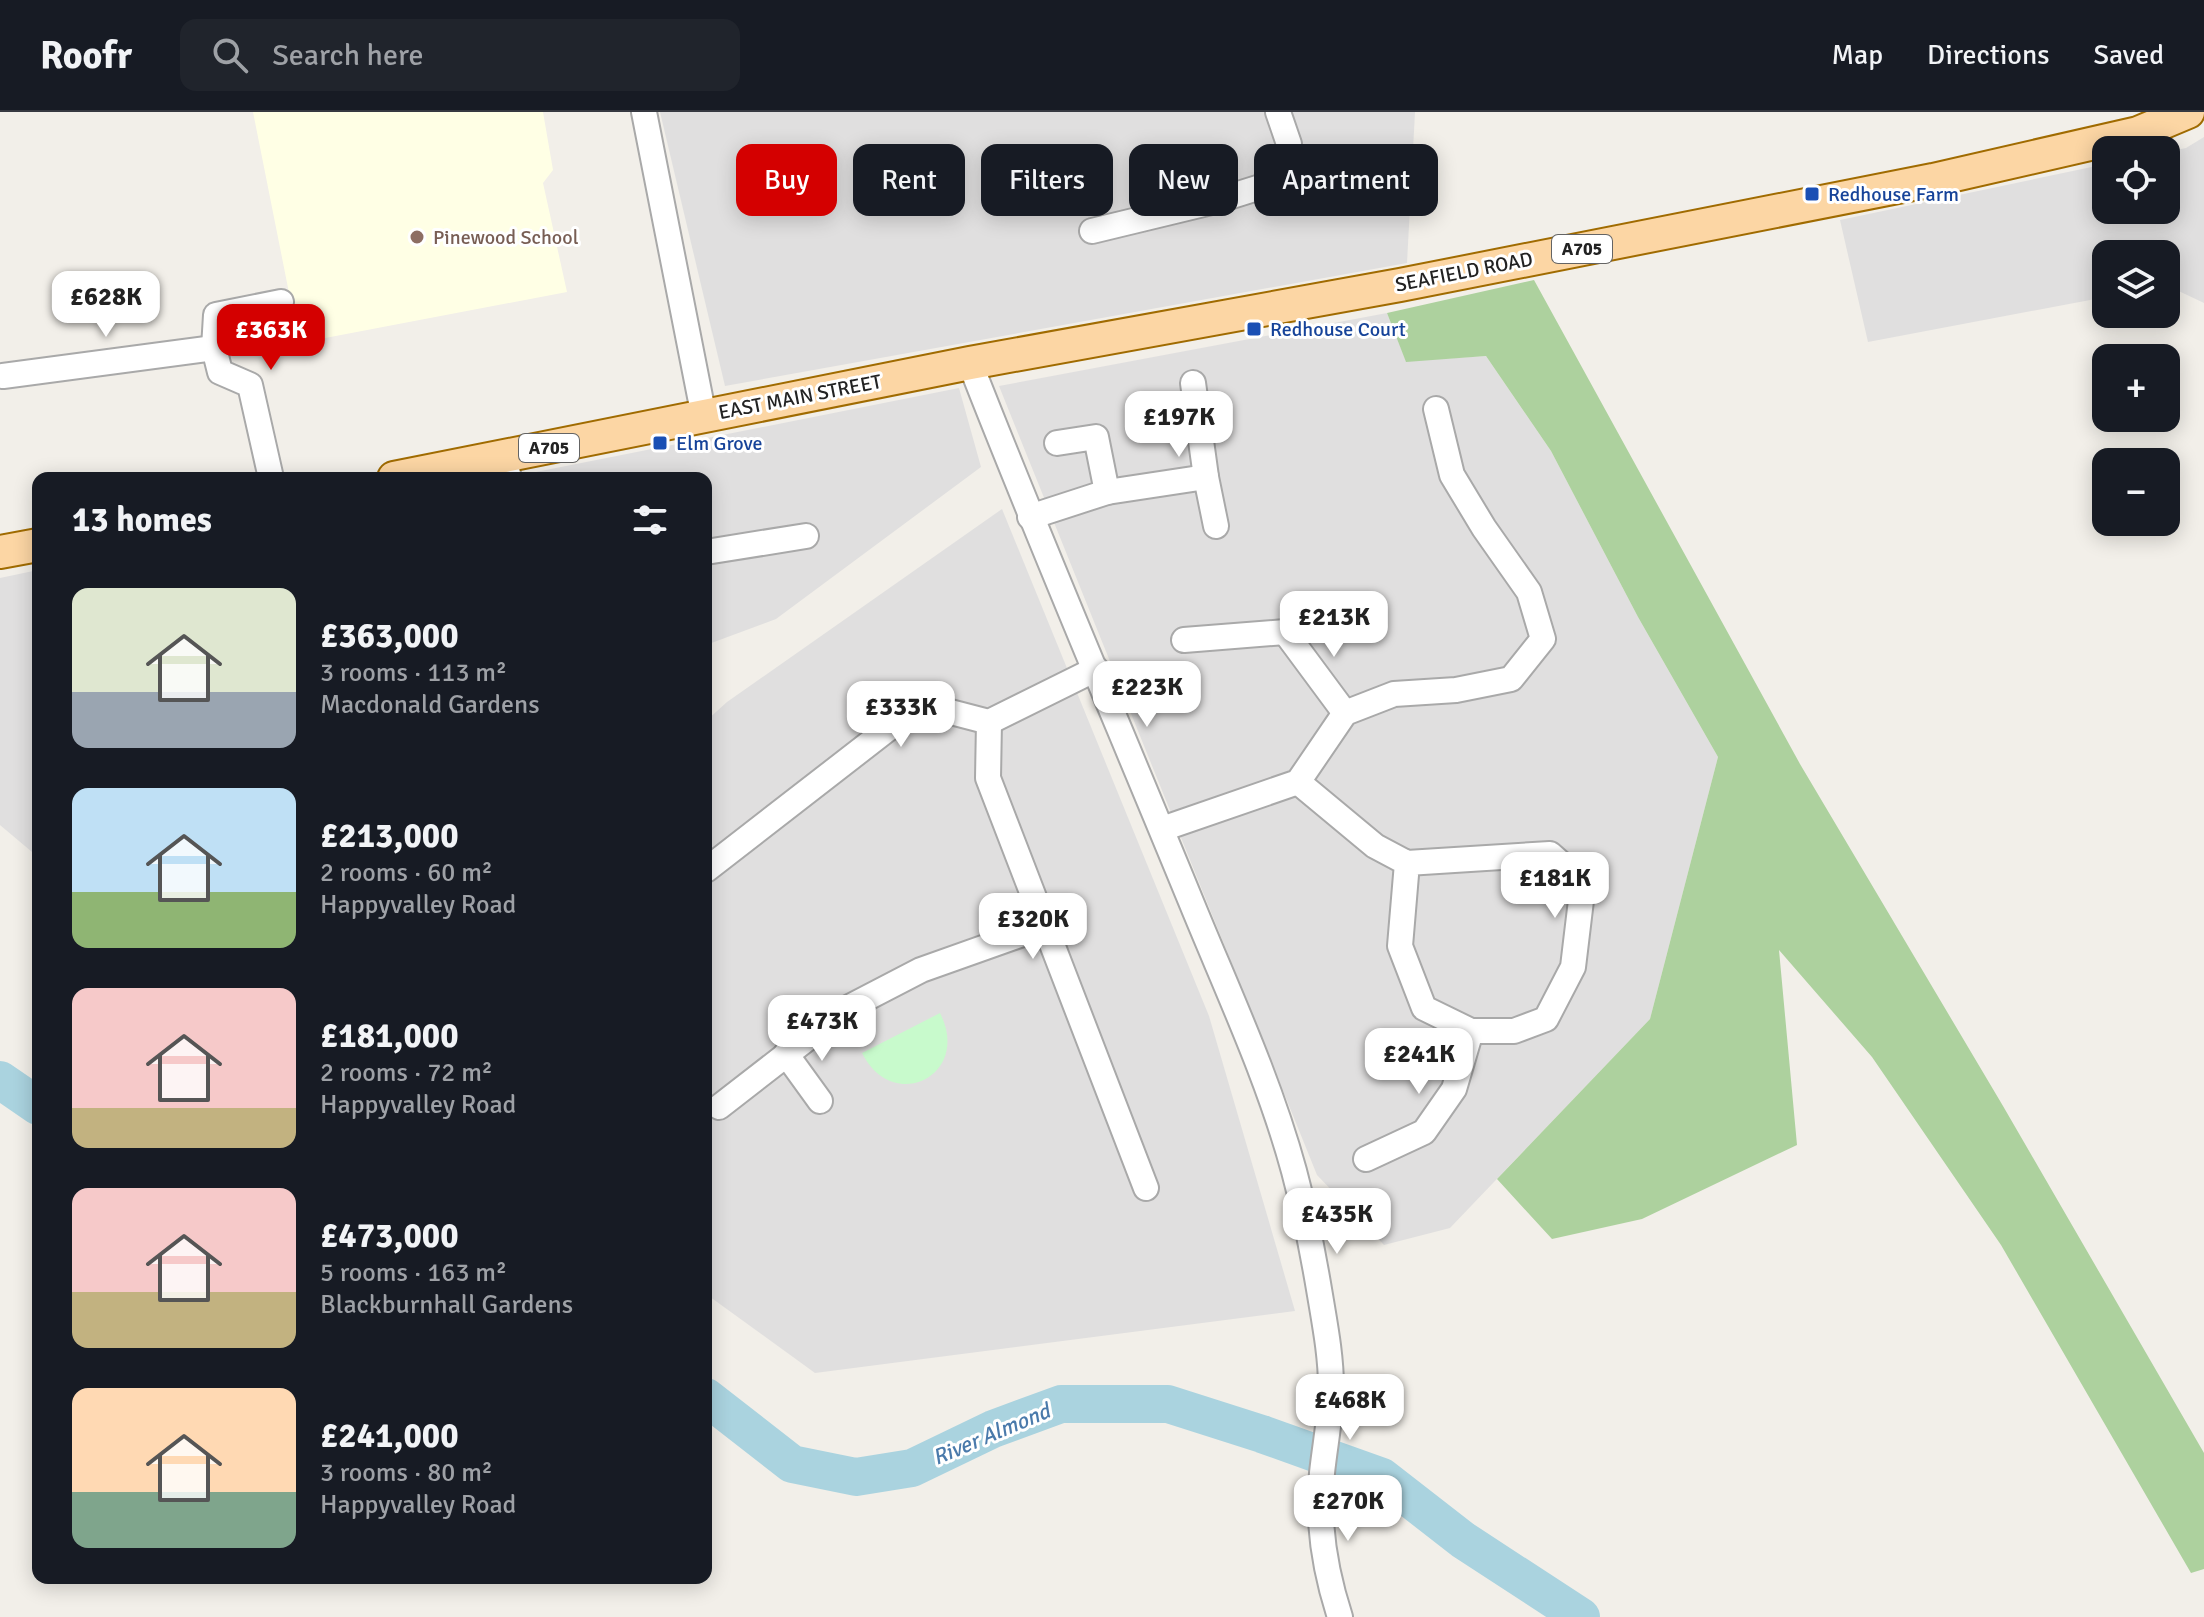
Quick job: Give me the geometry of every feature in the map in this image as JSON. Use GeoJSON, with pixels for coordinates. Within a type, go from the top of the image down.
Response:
{"type":"FeatureCollection","features":[{"type":"Feature","properties":{"kind":"main road","name":"SEAFIELD ROAD"},"geometry":{"type":"LineString","coordinates":[[970,363],[1400,285],[1933,180],[2138,133],[2188,112]]}},
{"type":"Feature","properties":{"kind":"main road","name":"EAST MAIN STREET"},"geometry":{"type":"LineString","coordinates":[[462,472],[507,468],[704,417],[970,363]]}},
{"type":"Feature","properties":{"kind":"main road"},"geometry":{"type":"LineString","coordinates":[[0,552],[32,546]]}},
{"type":"Feature","properties":{"kind":"street"},"geometry":{"type":"LineString","coordinates":[[1092,231],[1216,201],[1270,184],[1289,165],[1289,144],[1278,112]]}},
{"type":"Feature","properties":{"kind":"street"},"geometry":{"type":"LineString","coordinates":[[653,113],[704,417]]}},
{"type":"Feature","properties":{"kind":"street"},"geometry":{"type":"LineString","coordinates":[[270,472],[250,385],[220,372],[214,348],[216,315],[281,302]]}},
{"type":"Feature","properties":{"kind":"street"},"geometry":{"type":"LineString","coordinates":[[3,376],[214,348]]}},
{"type":"Feature","properties":{"kind":"street"},"geometry":{"type":"LineString","coordinates":[[970,363],[1030,517],[1096,669],[1266,1087],[1294,1171],[1326,1329],[1331,1387],[1322,1472],[1321,1527],[1326,1563],[1340,1617]]}},
{"type":"Feature","properties":{"kind":"street"},"geometry":{"type":"LineString","coordinates":[[1193,383],[1216,526]]}},
{"type":"Feature","properties":{"kind":"street"},"geometry":{"type":"LineString","coordinates":[[1162,829],[1298,782],[1345,713],[1394,694],[1456,690],[1511,679],[1543,639],[1529,592],[1484,528],[1452,475],[1436,409]]}},
{"type":"Feature","properties":{"kind":"street"},"geometry":{"type":"LineString","coordinates":[[1057,443],[1096,437],[1107,492]]}},
{"type":"Feature","properties":{"kind":"street"},"geometry":{"type":"LineString","coordinates":[[1030,517],[1107,492],[1206,477]]}},
{"type":"Feature","properties":{"kind":"street"},"geometry":{"type":"LineString","coordinates":[[712,551],[806,536]]}},
{"type":"Feature","properties":{"kind":"street"},"geometry":{"type":"LineString","coordinates":[[1184,640],[1285,632],[1328,615]]}},
{"type":"Feature","properties":{"kind":"street"},"geometry":{"type":"LineString","coordinates":[[1285,632],[1345,713]]}},
{"type":"Feature","properties":{"kind":"street"},"geometry":{"type":"LineString","coordinates":[[712,865],[920,704],[989,722],[1096,669]]}},
{"type":"Feature","properties":{"kind":"street"},"geometry":{"type":"LineString","coordinates":[[989,722],[988,778],[1146,1188]]}},
{"type":"Feature","properties":{"kind":"street"},"geometry":{"type":"LineString","coordinates":[[1298,782],[1375,846],[1407,863],[1550,854],[1567,869],[1582,892],[1573,967],[1546,1019],[1514,1031],[1471,1031],[1424,1008],[1400,946],[1407,863]]}},
{"type":"Feature","properties":{"kind":"street"},"geometry":{"type":"LineString","coordinates":[[719,1107],[844,1010],[921,970],[1045,926]]}},
{"type":"Feature","properties":{"kind":"street"},"geometry":{"type":"LineString","coordinates":[[1366,1159],[1424,1132],[1454,1089],[1471,1031]]}},
{"type":"Feature","properties":{"kind":"street"},"geometry":{"type":"LineString","coordinates":[[786,1054],[820,1101]]}},
{"type":"Feature","properties":{"kind":"shaded area","name":"Pinewood School"},"geometry":{"type":"Polygon","coordinates":[[[253,112],[543,112],[553,170],[543,183],[567,292],[299,343],[253,112]]]}},
{"type":"Feature","properties":{"kind":"shaded area"},"geometry":{"type":"Polygon","coordinates":[[[660,112],[1415,112],[1413,144],[1254,144],[1254,216],[1409,216],[1407,263],[725,386],[660,112]]]}},
{"type":"Feature","properties":{"kind":"shaded area"},"geometry":{"type":"Polygon","coordinates":[[[2204,137],[2204,303],[2180,292],[2180,240],[2092,240],[2092,300],[1868,342],[1840,220],[2092,167],[2092,224],[2180,224],[2180,149],[2204,137]]]}},
{"type":"Feature","properties":{"kind":"shaded area"},"geometry":{"type":"Polygon","coordinates":[[[1387,313],[1406,361],[1486,356],[1551,451],[1638,617],[1718,757],[1650,1019],[1450,1228],[1384,1245],[1317,1175],[999,386],[1387,313]]]}},
{"type":"Feature","properties":{"kind":"shaded area"},"geometry":{"type":"Polygon","coordinates":[[[959,388],[981,467],[776,619],[712,643],[712,472],[536,472],[959,388]]]}},
{"type":"Feature","properties":{"kind":"shaded area"},"geometry":{"type":"Polygon","coordinates":[[[1002,509],[1209,1016],[1295,1311],[815,1373],[712,1298],[712,716],[1002,509]]]}},
{"type":"Feature","properties":{"kind":"shaded area"},"geometry":{"type":"Polygon","coordinates":[[[32,571],[32,852],[0,825],[0,578],[32,571]]]}},
{"type":"Feature","properties":{"kind":"green space"},"geometry":{"type":"Polygon","coordinates":[[[1534,280],[1800,764],[2204,1453],[2204,1569],[2191,1573],[2001,1245],[1872,1057],[1779,950],[1797,1145],[1642,1219],[1552,1239],[1497,1179],[1650,1019],[1718,757],[1638,617],[1551,451],[1486,356],[1406,362],[1387,313],[1534,280]]]}},
{"type":"Feature","properties":{"kind":"green space"},"geometry":{"type":"Polygon","coordinates":[[[940,1013],[947,1035],[946,1054],[938,1069],[925,1080],[909,1084],[892,1082],[876,1072],[862,1053],[940,1013]]]}},
{"type":"Feature","properties":{"kind":"waterway","name":"River Almond"},"geometry":{"type":"LineString","coordinates":[[0,1080],[32,1102]]}},
{"type":"Feature","properties":{"kind":"waterway","name":"River Almond"},"geometry":{"type":"LineString","coordinates":[[712,1402],[792,1464],[856,1477],[912,1468],[993,1429],[1061,1404],[1168,1404],[1382,1477],[1463,1540],[1581,1617]]}},
{"type":"Feature","properties":{"kind":"place","name":"Redhouse Farm"},"geometry":{"type":"Point","coordinates":[1812,194]}},
{"type":"Feature","properties":{"kind":"place","name":"Pinewood School"},"geometry":{"type":"Point","coordinates":[417,237]}},
{"type":"Feature","properties":{"kind":"place","name":"Redhouse Court"},"geometry":{"type":"Point","coordinates":[1254,329]}},
{"type":"Feature","properties":{"kind":"place","name":"Elm Grove"},"geometry":{"type":"Point","coordinates":[660,443]}}]}
